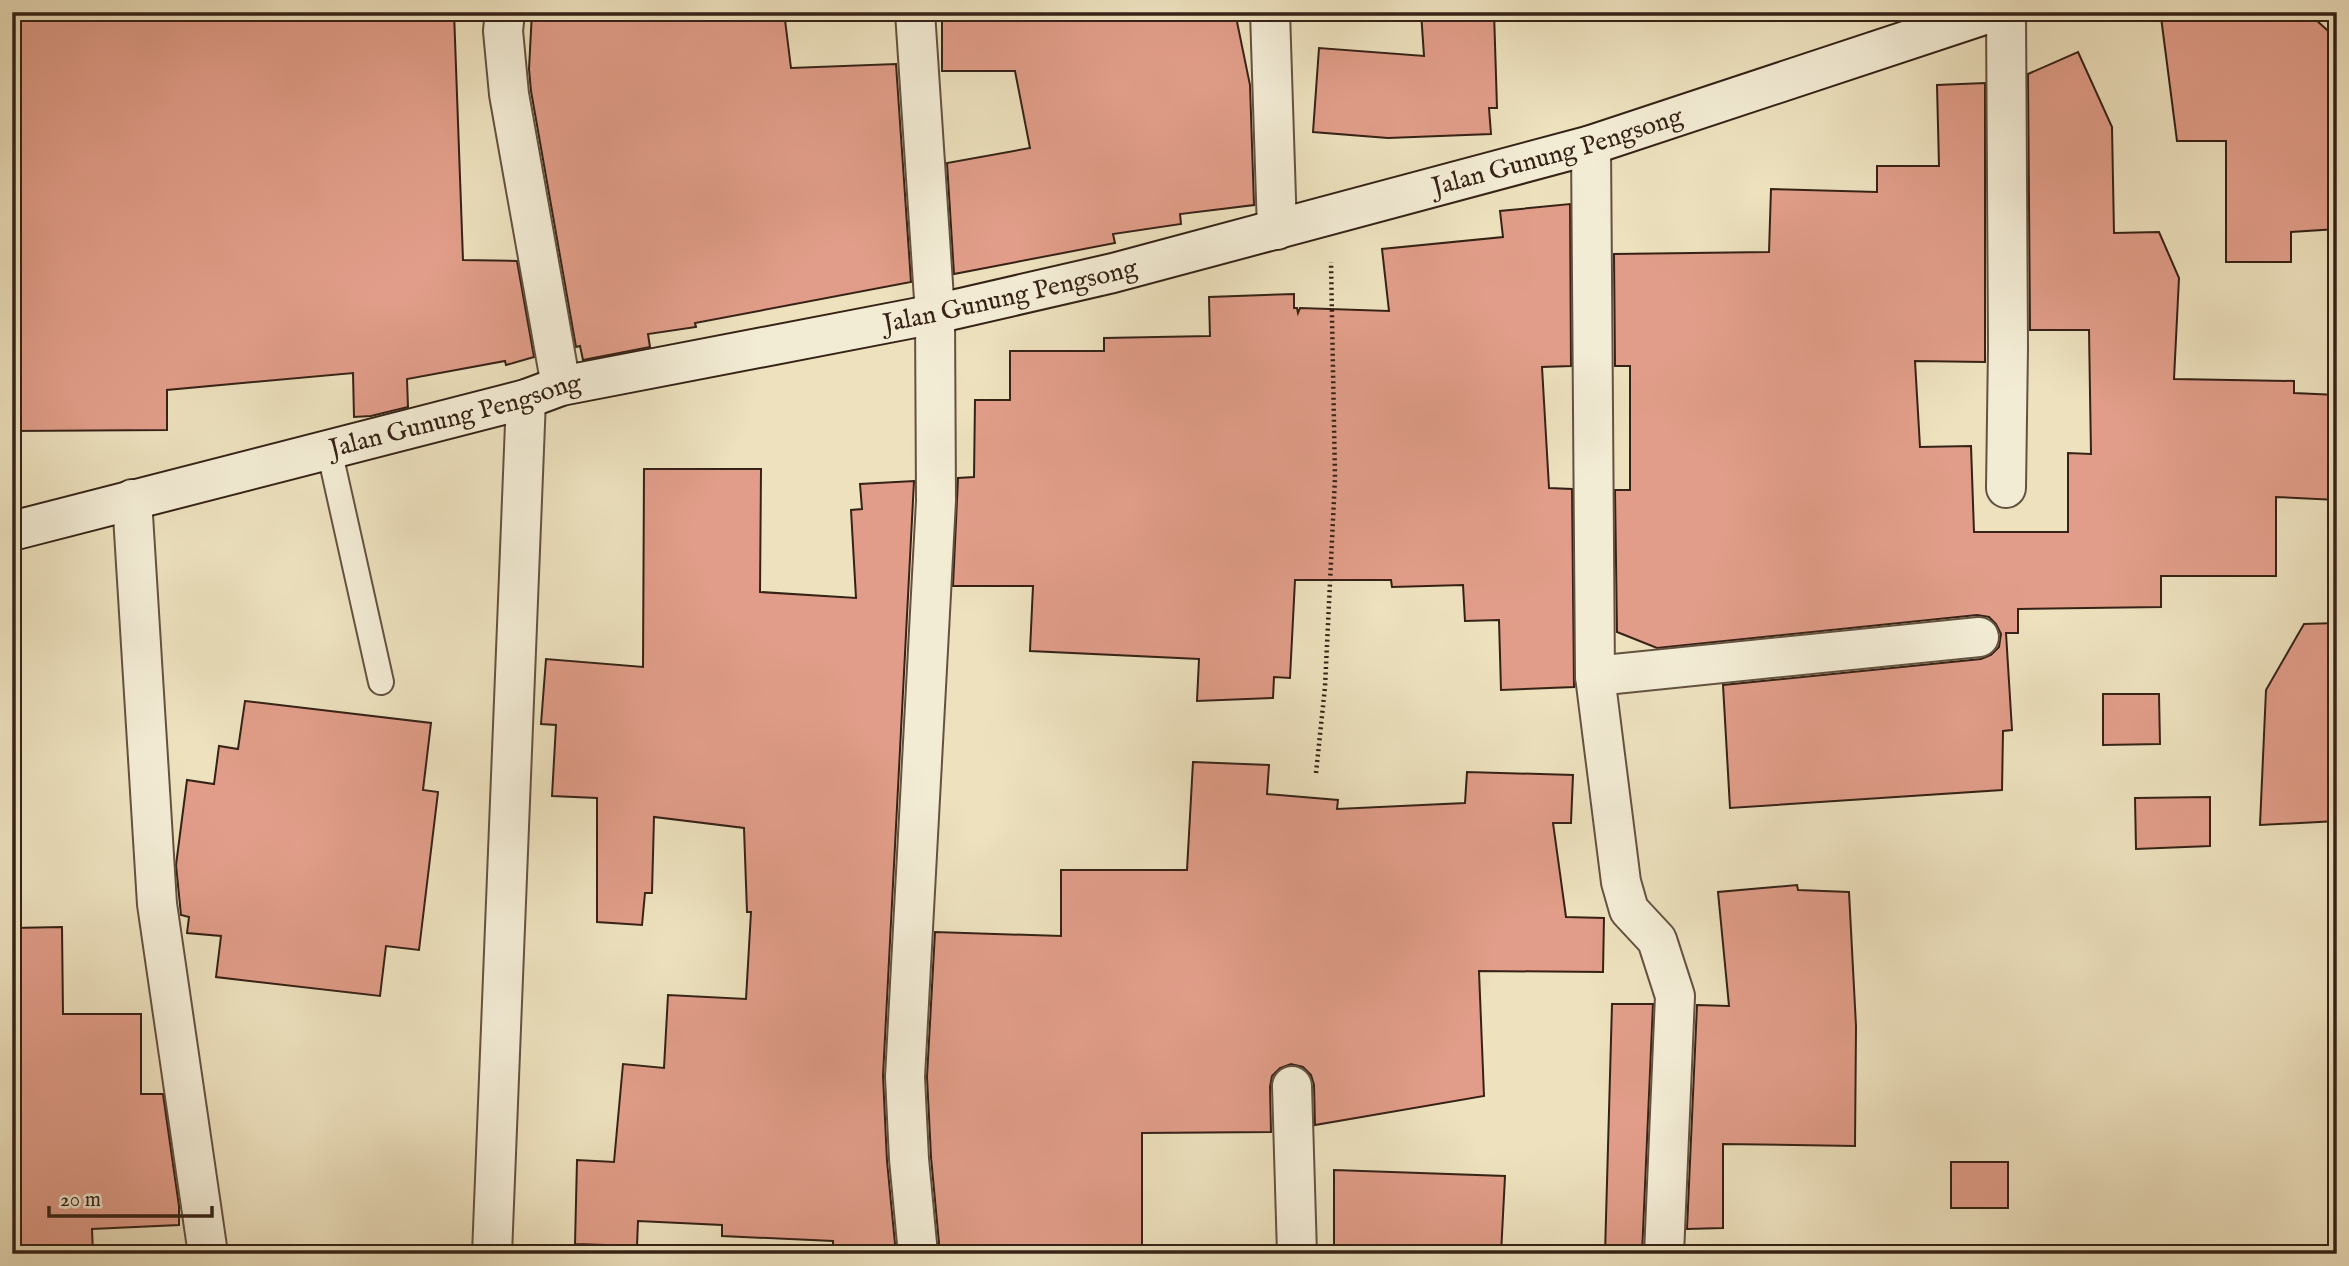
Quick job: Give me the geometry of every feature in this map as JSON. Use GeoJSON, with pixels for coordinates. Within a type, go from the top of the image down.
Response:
{"type":"FeatureCollection","features":[{"type":"Feature","properties":{"kind":"street"},"geometry":{"type":"LineString","coordinates":[[492,1254],[544,392],[509,94],[503,31],[505,12]]}},
{"type":"Feature","properties":{"kind":"street"},"geometry":{"type":"LineString","coordinates":[[915,12],[935,314],[936,501],[905,1077],[918,1254]]}},
{"type":"Feature","properties":{"kind":"street"},"geometry":{"type":"LineString","coordinates":[[1270,12],[1278,230]]}},
{"type":"Feature","properties":{"kind":"street","name":"Jalan Gunung Pengsong"},"geometry":{"type":"LineString","coordinates":[[12,531],[544,392],[935,314],[1113,273],[1278,230],[1591,145],[1993,12]]}},
{"type":"Feature","properties":{"kind":"street"},"geometry":{"type":"LineString","coordinates":[[2006,12],[2006,488]]}},
{"type":"Feature","properties":{"kind":"street"},"geometry":{"type":"LineString","coordinates":[[1591,145],[1595,676],[1621,882],[1629,909],[1657,940],[1675,996],[1664,1254]]}},
{"type":"Feature","properties":{"kind":"street"},"geometry":{"type":"LineString","coordinates":[[132,499],[157,904],[208,1254]]}},
{"type":"Feature","properties":{"kind":"street"},"geometry":{"type":"LineString","coordinates":[[1595,676],[1979,637]]}},
{"type":"Feature","properties":{"kind":"street"},"geometry":{"type":"LineString","coordinates":[[1292,1086],[1297,1254]]}},
{"type":"Feature","properties":{"kind":"lane"},"geometry":{"type":"LineString","coordinates":[[329,449],[381,682]]}},
{"type":"Feature","properties":{"kind":"path"},"geometry":{"type":"LineString","coordinates":[[1316,773],[1325,687],[1335,478],[1330,216]]}},
{"type":"Feature","properties":{"kind":"building"},"geometry":{"type":"Polygon","coordinates":[[[12,12],[454,12],[463,260],[517,261],[534,357],[506,365],[505,361],[407,379],[408,407],[371,416],[354,417],[353,373],[167,390],[167,430],[12,431],[12,12]]]}},
{"type":"Feature","properties":{"kind":"building"},"geometry":{"type":"Polygon","coordinates":[[[532,12],[784,12],[791,68],[896,64],[911,282],[695,323],[696,327],[648,334],[650,347],[583,360],[580,346],[576,347],[531,91],[529,69],[532,12]]]}},
{"type":"Feature","properties":{"kind":"building"},"geometry":{"type":"Polygon","coordinates":[[[942,12],[1235,12],[1250,85],[1254,205],[1180,214],[1181,224],[1113,234],[1115,243],[954,274],[947,163],[1030,148],[1015,71],[942,71],[942,12]]]}},
{"type":"Feature","properties":{"kind":"building"},"geometry":{"type":"Polygon","coordinates":[[[1421,12],[1494,12],[1497,108],[1489,108],[1491,134],[1388,138],[1313,132],[1319,48],[1424,56],[1421,12]]]}},
{"type":"Feature","properties":{"kind":"building"},"geometry":{"type":"Polygon","coordinates":[[[2196,12],[2232,12],[2233,21],[2315,19],[2337,39],[2337,229],[2291,232],[2291,262],[2226,262],[2226,141],[2177,141],[2161,17],[2196,12]]]}},
{"type":"Feature","properties":{"kind":"building"},"geometry":{"type":"Polygon","coordinates":[[[2078,52],[2112,127],[2114,233],[2159,232],[2179,278],[2174,379],[2294,381],[2294,393],[2337,395],[2337,500],[2276,497],[2276,576],[2161,576],[2161,607],[2018,609],[2018,633],[2006,633],[2012,730],[2003,731],[2002,790],[1730,808],[1723,685],[1981,659],[1991,655],[1999,647],[2001,634],[1989,617],[1977,615],[1657,648],[1617,632],[1615,490],[1630,490],[1630,366],[1615,366],[1614,254],[1769,252],[1771,189],[1877,192],[1877,166],[1939,166],[1937,85],[1985,83],[1985,362],[1915,361],[1920,447],[1971,446],[1974,532],[2068,532],[2068,453],[2091,454],[2089,330],[2030,330],[2028,74],[2078,52]]]}},
{"type":"Feature","properties":{"kind":"building"},"geometry":{"type":"Polygon","coordinates":[[[1570,204],[1571,366],[1542,367],[1549,488],[1572,489],[1574,687],[1501,690],[1499,620],[1465,621],[1463,585],[1392,587],[1391,580],[1295,580],[1290,678],[1274,677],[1273,698],[1197,701],[1199,659],[1030,651],[1033,586],[953,586],[958,478],[974,477],[975,400],[1010,400],[1010,351],[1104,351],[1104,338],[1210,336],[1209,297],[1294,294],[1294,308],[1297,308],[1298,313],[1300,308],[1389,311],[1382,249],[1503,237],[1500,211],[1570,204]]]}},
{"type":"Feature","properties":{"kind":"building"},"geometry":{"type":"Polygon","coordinates":[[[644,469],[761,469],[760,592],[856,598],[851,510],[862,509],[860,484],[914,481],[883,1076],[887,1161],[896,1254],[833,1254],[833,1241],[722,1236],[722,1225],[638,1221],[637,1246],[575,1244],[577,1160],[614,1162],[623,1064],[664,1068],[668,995],[746,999],[751,912],[747,912],[744,828],[654,817],[652,893],[645,893],[642,925],[597,922],[597,798],[552,796],[556,725],[541,724],[546,659],[643,667],[644,469]]]}},
{"type":"Feature","properties":{"kind":"building"},"geometry":{"type":"Polygon","coordinates":[[[2337,623],[2337,821],[2260,825],[2266,690],[2304,624],[2337,623]]]}},
{"type":"Feature","properties":{"kind":"building"},"geometry":{"type":"Polygon","coordinates":[[[2103,694],[2159,694],[2160,744],[2103,745],[2103,694]]]}},
{"type":"Feature","properties":{"kind":"building"},"geometry":{"type":"Polygon","coordinates":[[[245,701],[431,723],[423,790],[438,792],[419,950],[386,946],[380,996],[216,977],[221,936],[187,933],[189,917],[181,915],[176,865],[187,780],[214,784],[219,746],[238,749],[245,701]]]}},
{"type":"Feature","properties":{"kind":"building"},"geometry":{"type":"Polygon","coordinates":[[[1193,762],[1269,765],[1267,794],[1338,800],[1337,809],[1465,803],[1467,772],[1573,775],[1571,823],[1553,823],[1566,917],[1604,918],[1603,972],[1479,971],[1484,1096],[1315,1125],[1314,1085],[1311,1075],[1303,1067],[1291,1064],[1280,1068],[1272,1076],[1271,1132],[1142,1133],[1142,1254],[940,1254],[927,1077],[935,932],[1061,936],[1061,870],[1187,870],[1193,762]]]}},
{"type":"Feature","properties":{"kind":"building"},"geometry":{"type":"Polygon","coordinates":[[[2210,797],[2210,846],[2136,849],[2135,798],[2210,797]]]}},
{"type":"Feature","properties":{"kind":"building"},"geometry":{"type":"Polygon","coordinates":[[[1797,885],[1798,890],[1849,892],[1856,1026],[1855,1146],[1723,1144],[1723,1228],[1687,1229],[1697,1005],[1729,1006],[1718,892],[1797,885]]]}},
{"type":"Feature","properties":{"kind":"building"},"geometry":{"type":"Polygon","coordinates":[[[62,927],[63,1014],[141,1014],[141,1094],[163,1094],[179,1206],[179,1225],[92,1229],[93,1254],[18,1254],[18,1231],[12,1231],[12,928],[62,927]]]}},
{"type":"Feature","properties":{"kind":"building"},"geometry":{"type":"Polygon","coordinates":[[[1612,1004],[1653,1004],[1642,1254],[1605,1254],[1612,1004]]]}},
{"type":"Feature","properties":{"kind":"building"},"geometry":{"type":"Polygon","coordinates":[[[1951,1162],[2008,1162],[2008,1208],[1951,1208],[1951,1162]]]}},
{"type":"Feature","properties":{"kind":"building"},"geometry":{"type":"Polygon","coordinates":[[[1334,1170],[1505,1176],[1501,1254],[1334,1254],[1334,1170]]]}}]}
